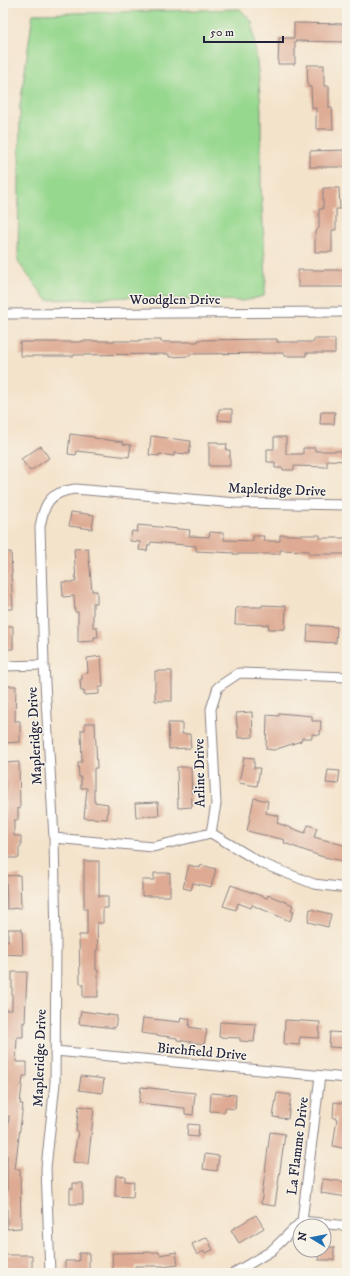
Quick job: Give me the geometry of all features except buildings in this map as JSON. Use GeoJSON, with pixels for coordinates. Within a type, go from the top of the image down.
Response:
{"type":"FeatureCollection","features":[{"type":"Feature","properties":{"kind":"street","name":"Woodglen Drive"},"geometry":{"type":"LineString","coordinates":[[3,314],[347,312]]}},
{"type":"Feature","properties":{"kind":"street","name":"Mapleridge Drive"},"geometry":{"type":"LineString","coordinates":[[50,1273],[46,1168],[54,1083],[56,940],[54,838],[44,665],[40,526],[42,513],[46,504],[52,497],[65,490],[75,489],[236,503],[347,506]]}},
{"type":"Feature","properties":{"kind":"street"},"geometry":{"type":"LineString","coordinates":[[3,666],[44,665]]}},
{"type":"Feature","properties":{"kind":"street","name":"Arline Drive"},"geometry":{"type":"LineString","coordinates":[[211,833],[216,804],[212,710],[218,687],[238,673],[347,677]]}},
{"type":"Feature","properties":{"kind":"street"},"geometry":{"type":"LineString","coordinates":[[54,838],[153,847],[211,833],[261,863],[314,884],[347,888]]}},
{"type":"Feature","properties":{"kind":"street","name":"Birchfield Drive"},"geometry":{"type":"LineString","coordinates":[[55,1051],[347,1078]]}},
{"type":"Feature","properties":{"kind":"street","name":"La Flamme Drive"},"geometry":{"type":"LineString","coordinates":[[302,1218],[320,1076]]}},
{"type":"Feature","properties":{"kind":"street"},"geometry":{"type":"LineString","coordinates":[[332,1224],[347,1226]]}},
{"type":"Feature","properties":{"kind":"street"},"geometry":{"type":"LineString","coordinates":[[234,1273],[272,1251],[292,1231]]}},
{"type":"Feature","properties":{"kind":"green space"},"geometry":{"type":"Polygon","coordinates":[[[240,9],[252,22],[258,71],[261,109],[261,188],[266,279],[264,296],[244,301],[135,297],[47,300],[18,262],[20,105],[33,14],[240,9]]]}}]}
